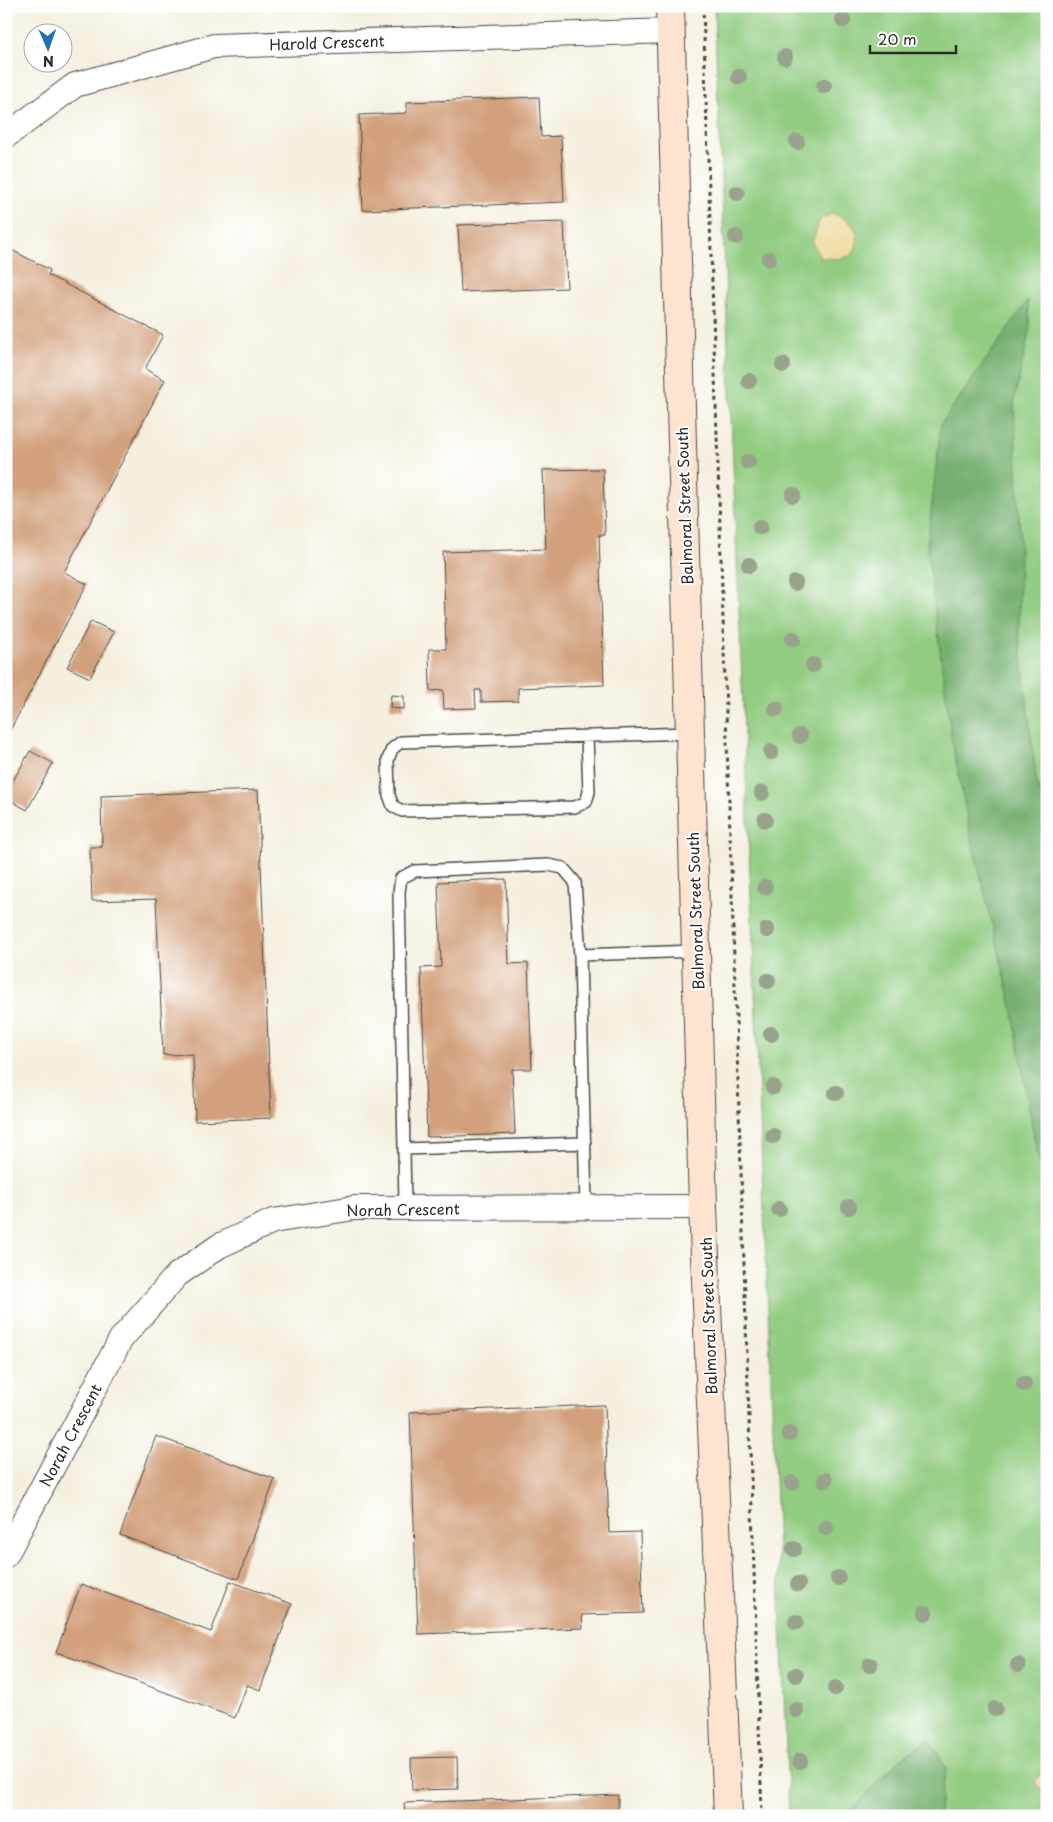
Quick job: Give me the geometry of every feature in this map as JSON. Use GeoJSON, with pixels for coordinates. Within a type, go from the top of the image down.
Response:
{"type":"FeatureCollection","features":[{"type":"Feature","properties":{"kind":"main road","name":"Balmoral Street South"},"geometry":{"type":"LineString","coordinates":[[670,19],[703,1207],[728,1816]]}},
{"type":"Feature","properties":{"kind":"street","name":"Harold Crescent"},"geometry":{"type":"LineString","coordinates":[[6,136],[75,85],[214,46],[670,19]]}},
{"type":"Feature","properties":{"kind":"street","name":"Norah Crescent"},"geometry":{"type":"LineString","coordinates":[[6,1555],[121,1339],[177,1275],[218,1246],[273,1222],[354,1208],[703,1207]]}},
{"type":"Feature","properties":{"kind":"lane"},"geometry":{"type":"LineString","coordinates":[[587,737],[589,792],[586,802],[574,807],[402,811],[393,806],[389,794],[388,760],[392,748],[401,742],[690,733]]}},
{"type":"Feature","properties":{"kind":"lane"},"geometry":{"type":"LineString","coordinates":[[405,1207],[399,892],[401,878],[415,870],[548,866],[563,868],[575,882],[580,955],[586,1207]]}},
{"type":"Feature","properties":{"kind":"lane"},"geometry":{"type":"LineString","coordinates":[[580,955],[696,951]]}},
{"type":"Feature","properties":{"kind":"lane"},"geometry":{"type":"LineString","coordinates":[[404,1149],[585,1143]]}},
{"type":"Feature","properties":{"kind":"path"},"geometry":{"type":"LineString","coordinates":[[703,6],[762,1816]]}},
{"type":"Feature","properties":{"kind":"green space"},"geometry":{"type":"Polygon","coordinates":[[[714,6],[1047,6],[1047,1816],[789,1816],[714,6]]]}},
{"type":"Feature","properties":{"kind":"green space"},"geometry":{"type":"Polygon","coordinates":[[[1028,300],[1030,328],[1014,401],[1020,535],[1019,634],[1037,784],[1047,802],[1047,1193],[1036,1149],[1012,1006],[970,833],[951,736],[927,548],[941,424],[1028,300]]]}},
{"type":"Feature","properties":{"kind":"green space"},"geometry":{"type":"Polygon","coordinates":[[[929,1739],[946,1768],[938,1816],[846,1816],[898,1761],[929,1739]]]}},
{"type":"Feature","properties":{"kind":"sand"},"geometry":{"type":"Polygon","coordinates":[[[833,213],[852,224],[857,234],[856,247],[852,255],[840,259],[821,258],[812,243],[820,219],[833,213]]]}},
{"type":"Feature","properties":{"kind":"sand"},"geometry":{"type":"Polygon","coordinates":[[[1047,1763],[1047,1790],[1042,1791],[1035,1782],[1047,1763]]]}},
{"type":"Feature","properties":{"kind":"building"},"geometry":{"type":"Polygon","coordinates":[[[539,97],[541,137],[561,136],[564,202],[363,210],[359,115],[407,113],[407,102],[539,97]]]}},
{"type":"Feature","properties":{"kind":"building"},"geometry":{"type":"Polygon","coordinates":[[[564,222],[567,288],[461,292],[458,225],[564,222]]]}},
{"type":"Feature","properties":{"kind":"building"},"geometry":{"type":"Polygon","coordinates":[[[6,247],[50,270],[48,275],[163,335],[145,369],[165,380],[64,572],[87,584],[6,738],[6,247]]]}},
{"type":"Feature","properties":{"kind":"building"},"geometry":{"type":"Polygon","coordinates":[[[603,469],[605,535],[599,535],[604,685],[518,688],[518,701],[481,702],[481,690],[475,690],[476,708],[444,709],[443,690],[430,691],[429,649],[446,649],[443,552],[546,549],[543,470],[603,469]]]}},
{"type":"Feature","properties":{"kind":"building"},"geometry":{"type":"Polygon","coordinates":[[[91,621],[114,632],[90,678],[67,667],[91,621]]]}},
{"type":"Feature","properties":{"kind":"building"},"geometry":{"type":"Polygon","coordinates":[[[391,695],[404,696],[404,709],[390,708],[391,695]]]}},
{"type":"Feature","properties":{"kind":"building"},"geometry":{"type":"Polygon","coordinates":[[[30,751],[53,763],[27,810],[6,798],[6,793],[30,751]]]}},
{"type":"Feature","properties":{"kind":"building"},"geometry":{"type":"Polygon","coordinates":[[[258,790],[271,1118],[195,1121],[193,1054],[163,1055],[156,899],[92,901],[90,847],[102,847],[101,796],[258,790]]]}},
{"type":"Feature","properties":{"kind":"building"},"geometry":{"type":"Polygon","coordinates":[[[506,879],[509,964],[528,963],[532,1069],[512,1069],[515,1134],[427,1137],[421,968],[441,967],[438,882],[506,879]]]}},
{"type":"Feature","properties":{"kind":"building"},"geometry":{"type":"Polygon","coordinates":[[[605,1405],[609,1533],[640,1532],[643,1613],[582,1615],[583,1628],[418,1634],[410,1412],[605,1405]]]}},
{"type":"Feature","properties":{"kind":"building"},"geometry":{"type":"Polygon","coordinates":[[[156,1436],[275,1479],[238,1579],[120,1535],[156,1436]]]}},
{"type":"Feature","properties":{"kind":"building"},"geometry":{"type":"Polygon","coordinates":[[[230,1581],[292,1604],[260,1690],[247,1685],[235,1718],[56,1652],[81,1584],[211,1632],[230,1581]]]}},
{"type":"Feature","properties":{"kind":"building"},"geometry":{"type":"Polygon","coordinates":[[[457,1757],[458,1789],[412,1790],[411,1758],[457,1757]]]}},
{"type":"Feature","properties":{"kind":"building"},"geometry":{"type":"Polygon","coordinates":[[[618,1795],[618,1816],[405,1816],[404,1803],[618,1795]]]}}]}
